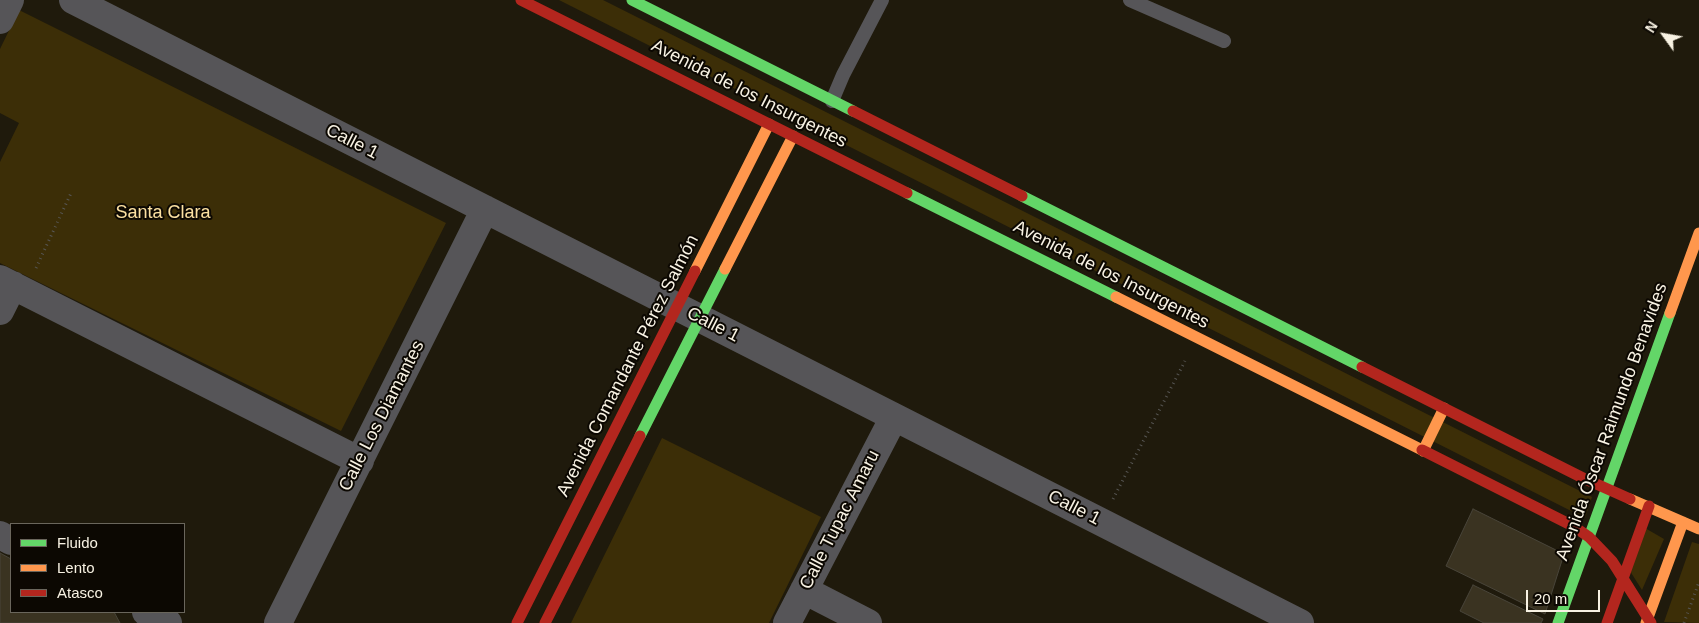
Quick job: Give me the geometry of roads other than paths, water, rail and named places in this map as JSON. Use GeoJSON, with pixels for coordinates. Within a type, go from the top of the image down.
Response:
{"type":"FeatureCollection","features":[{"type":"Feature","properties":{"kind":"main road","name":"Avenida de los Insurgentes"},"geometry":{"type":"LineString","coordinates":[[521,0],[1558,518],[1589,538],[1612,561],[1648,622]]}},
{"type":"Feature","properties":{"kind":"main road","name":"Avenida de los Insurgentes"},"geometry":{"type":"LineString","coordinates":[[632,0],[1583,478],[1699,529]]}},
{"type":"Feature","properties":{"kind":"main road","name":"Avenida Comandante Pérez Salmón"},"geometry":{"type":"LineString","coordinates":[[545,623],[688,312],[769,124]]}},
{"type":"Feature","properties":{"kind":"main road","name":"Avenida Comandante Pérez Salmón"},"geometry":{"type":"LineString","coordinates":[[518,623],[688,312],[792,136]]}},
{"type":"Feature","properties":{"kind":"main road","name":"Avenida Óscar Raimundo Benavides"},"geometry":{"type":"LineString","coordinates":[[1558,623],[1699,233]]}},
{"type":"Feature","properties":{"kind":"main road"},"geometry":{"type":"LineString","coordinates":[[1423,450],[1444,408]]}},
{"type":"Feature","properties":{"kind":"main road"},"geometry":{"type":"LineString","coordinates":[[1607,623],[1649,506]]}},
{"type":"Feature","properties":{"kind":"main road"},"geometry":{"type":"LineString","coordinates":[[1648,622],[1683,522]]}},
{"type":"Feature","properties":{"kind":"street"},"geometry":{"type":"LineString","coordinates":[[0,20],[10,0]]}},
{"type":"Feature","properties":{"kind":"street","name":"Calle 1"},"geometry":{"type":"LineString","coordinates":[[73,0],[1300,623]]}},
{"type":"Feature","properties":{"kind":"street","name":"Calle Los Diamantes"},"geometry":{"type":"LineString","coordinates":[[278,623],[485,209]]}},
{"type":"Feature","properties":{"kind":"street"},"geometry":{"type":"LineString","coordinates":[[0,311],[13,285],[360,461]]}},
{"type":"Feature","properties":{"kind":"street","name":"Calle Tupac Amaru"},"geometry":{"type":"LineString","coordinates":[[787,623],[894,417]]}},
{"type":"Feature","properties":{"kind":"street"},"geometry":{"type":"LineString","coordinates":[[804,590],[868,623]]}},
{"type":"Feature","properties":{"kind":"street"},"geometry":{"type":"LineString","coordinates":[[148,613],[168,623]]}},
{"type":"Feature","properties":{"kind":"lane"},"geometry":{"type":"LineString","coordinates":[[832,101],[842,75],[882,0]]}},
{"type":"Feature","properties":{"kind":"lane"},"geometry":{"type":"LineString","coordinates":[[1130,0],[1224,41]]}},
{"type":"Feature","properties":{"kind":"park label","name":"Santa Clara"},"geometry":{"type":"Point","coordinates":[163,213]}}]}
